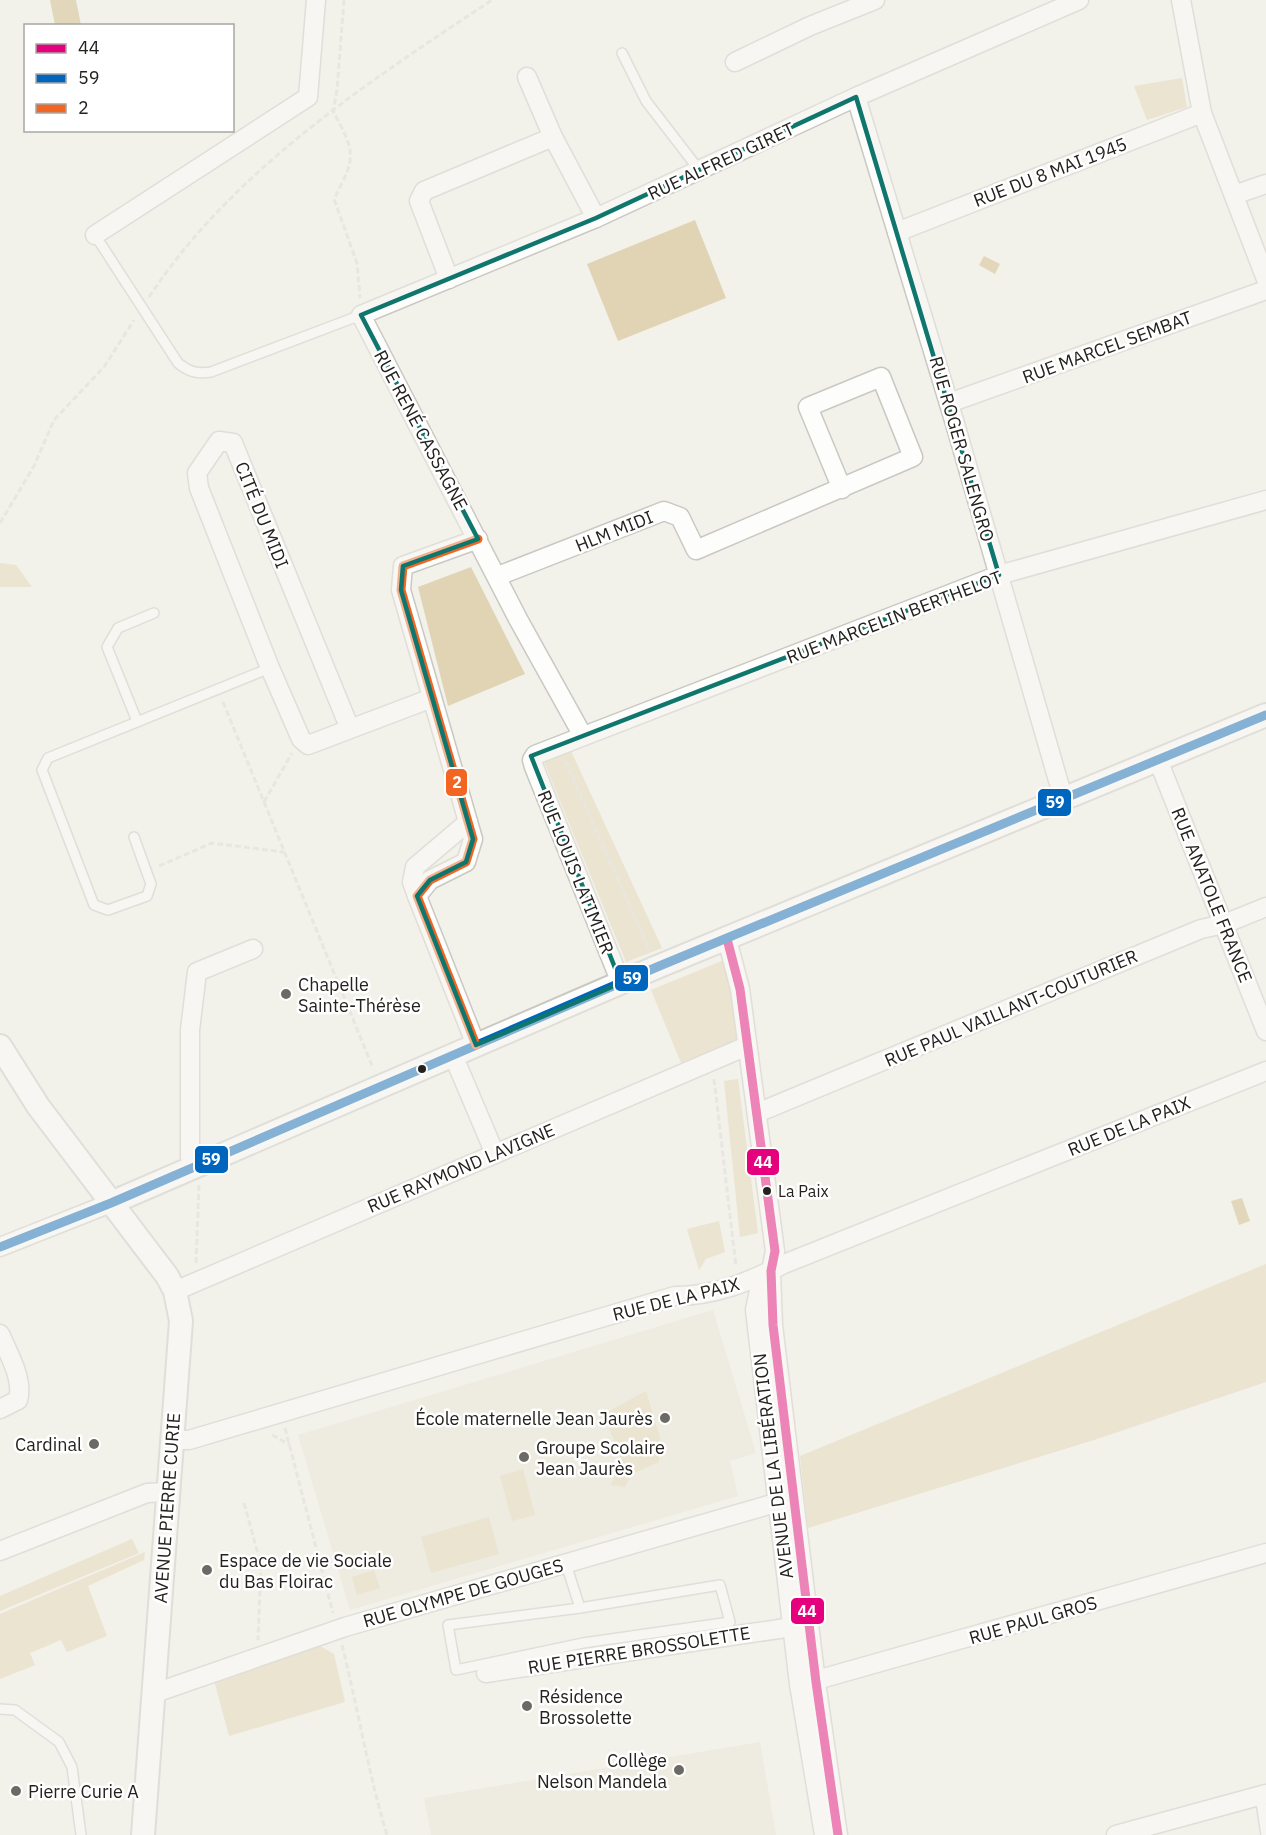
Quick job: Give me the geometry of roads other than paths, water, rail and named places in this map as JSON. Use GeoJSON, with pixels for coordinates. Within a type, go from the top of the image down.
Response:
{"type":"FeatureCollection","features":[{"type":"Feature","properties":{"kind":"street"},"geometry":{"type":"LineString","coordinates":[[95,235],[308,97],[316,0]]}},
{"type":"Feature","properties":{"kind":"street"},"geometry":{"type":"LineString","coordinates":[[735,62],[810,26],[875,0]]}},
{"type":"Feature","properties":{"kind":"street","name":"RUE ALFRED GIRET"},"geometry":{"type":"LineString","coordinates":[[361,315],[596,218],[856,97],[1079,0]]}},
{"type":"Feature","properties":{"kind":"street"},"geometry":{"type":"LineString","coordinates":[[1181,0],[1202,112],[1266,279]]}},
{"type":"Feature","properties":{"kind":"street"},"geometry":{"type":"LineString","coordinates":[[527,77],[553,137],[596,218]]}},
{"type":"Feature","properties":{"kind":"street","name":"RUE ROGER SALENGRO"},"geometry":{"type":"LineString","coordinates":[[856,97],[949,403],[1064,801]]}},
{"type":"Feature","properties":{"kind":"street","name":"RUE DU 8 MAI 1945"},"geometry":{"type":"LineString","coordinates":[[897,232],[1202,112]]}},
{"type":"Feature","properties":{"kind":"street"},"geometry":{"type":"LineString","coordinates":[[449,279],[419,201],[424,191],[553,137]]}},
{"type":"Feature","properties":{"kind":"street"},"geometry":{"type":"LineString","coordinates":[[1234,195],[1266,184]]}},
{"type":"Feature","properties":{"kind":"street","name":"RUE MARCEL SEMBAT"},"geometry":{"type":"LineString","coordinates":[[949,403],[1266,290]]}},
{"type":"Feature","properties":{"kind":"street","name":"RUE RENÉ CASSAGNE"},"geometry":{"type":"LineString","coordinates":[[361,315],[498,576],[518,619],[583,736]]}},
{"type":"Feature","properties":{"kind":"street","name":"HLM MIDI"},"geometry":{"type":"LineString","coordinates":[[498,576],[664,511],[680,517],[696,550],[842,489],[913,457],[880,377],[808,407],[842,489]]}},
{"type":"Feature","properties":{"kind":"street","name":"CITÉ DU MIDI"},"geometry":{"type":"LineString","coordinates":[[219,441],[233,443],[350,729],[308,746],[301,739],[270,668],[199,488],[197,473],[219,441]]}},
{"type":"Feature","properties":{"kind":"street","name":"RUE MARCELIN BERTHELOT"},"geometry":{"type":"LineString","coordinates":[[532,760],[535,755],[999,575],[1266,500]]}},
{"type":"Feature","properties":{"kind":"street"},"geometry":{"type":"LineString","coordinates":[[417,896],[429,880],[466,862],[473,839],[401,590],[404,566],[477,539]]}},
{"type":"Feature","properties":{"kind":"street"},"geometry":{"type":"LineString","coordinates":[[350,729],[432,698]]}},
{"type":"Feature","properties":{"kind":"street"},"geometry":{"type":"LineString","coordinates":[[0,1247],[111,1203],[202,1162],[970,836],[1064,801],[1083,789],[1266,715]]}},
{"type":"Feature","properties":{"kind":"street","name":"RUE ANATOLE FRANCE"},"geometry":{"type":"LineString","coordinates":[[1158,759],[1266,1031]]}},
{"type":"Feature","properties":{"kind":"street","name":"RUE LOUIS LATIMIER"},"geometry":{"type":"LineString","coordinates":[[532,760],[621,983]]}},
{"type":"Feature","properties":{"kind":"street"},"geometry":{"type":"LineString","coordinates":[[468,822],[416,867],[412,882],[476,1045]]}},
{"type":"Feature","properties":{"kind":"street","name":"RUE PAUL VAILLANT-COUTURIER"},"geometry":{"type":"LineString","coordinates":[[757,1113],[1201,929],[1224,924],[1266,907]]}},
{"type":"Feature","properties":{"kind":"street"},"geometry":{"type":"LineString","coordinates":[[727,939],[740,989],[757,1113],[775,1251],[771,1271]]}},
{"type":"Feature","properties":{"kind":"street"},"geometry":{"type":"LineString","coordinates":[[202,1162],[190,1157],[190,1029],[197,972],[252,949]]}},
{"type":"Feature","properties":{"kind":"street","name":"AVENUE PIERRE CURIE"},"geometry":{"type":"LineString","coordinates":[[0,1046],[38,1106],[167,1276],[175,1291],[181,1321],[143,1835]]}},
{"type":"Feature","properties":{"kind":"street","name":"RUE RAYMOND LAVIGNE"},"geometry":{"type":"LineString","coordinates":[[175,1291],[747,1046]]}},
{"type":"Feature","properties":{"kind":"street"},"geometry":{"type":"LineString","coordinates":[[453,1055],[495,1154]]}},
{"type":"Feature","properties":{"kind":"street","name":"RUE DE LA PAIX"},"geometry":{"type":"LineString","coordinates":[[171,1440],[189,1440],[675,1296],[702,1295],[738,1285],[1266,1071]]}},
{"type":"Feature","properties":{"kind":"street","name":"AVENUE DE LA LIBÉRATION"},"geometry":{"type":"LineString","coordinates":[[771,1271],[759,1290],[755,1310],[785,1500],[824,1835]]}},
{"type":"Feature","properties":{"kind":"street"},"geometry":{"type":"LineString","coordinates":[[0,1334],[20,1392],[18,1400],[0,1409]]}},
{"type":"Feature","properties":{"kind":"street"},"geometry":{"type":"LineString","coordinates":[[0,1551],[147,1493],[168,1492]]}},
{"type":"Feature","properties":{"kind":"street","name":"AVENUE DE LA LIBÉRATION"},"geometry":{"type":"LineString","coordinates":[[785,1500],[792,1627],[807,1683],[838,1835]]}},
{"type":"Feature","properties":{"kind":"street","name":"RUE OLYMPE DE GOUGES"},"geometry":{"type":"LineString","coordinates":[[152,1694],[345,1627],[785,1500]]}},
{"type":"Feature","properties":{"kind":"street","name":"RUE PAUL GROS"},"geometry":{"type":"LineString","coordinates":[[807,1683],[1266,1552]]}},
{"type":"Feature","properties":{"kind":"street","name":"RUE PIERRE BROSSOLETTE"},"geometry":{"type":"LineString","coordinates":[[486,1673],[792,1627]]}},
{"type":"Feature","properties":{"kind":"street"},"geometry":{"type":"LineString","coordinates":[[1116,1835],[1263,1795]]}},
{"type":"Feature","properties":{"kind":"lane"},"geometry":{"type":"LineString","coordinates":[[622,53],[646,101],[700,171]]}},
{"type":"Feature","properties":{"kind":"lane"},"geometry":{"type":"LineString","coordinates":[[95,235],[178,363],[187,370],[199,374],[211,372],[361,315]]}},
{"type":"Feature","properties":{"kind":"lane"},"geometry":{"type":"LineString","coordinates":[[137,721],[107,647],[118,628],[154,613]]}},
{"type":"Feature","properties":{"kind":"lane"},"geometry":{"type":"LineString","coordinates":[[134,837],[151,884],[147,897],[108,910],[94,905],[42,770],[48,758],[270,668]]}},
{"type":"Feature","properties":{"kind":"lane"},"geometry":{"type":"LineString","coordinates":[[566,1564],[580,1608]]}},
{"type":"Feature","properties":{"kind":"lane"},"geometry":{"type":"LineString","coordinates":[[720,1585],[730,1622],[583,1643],[456,1670],[448,1625],[580,1608],[720,1585]]}},
{"type":"Feature","properties":{"kind":"lane"},"geometry":{"type":"LineString","coordinates":[[0,1709],[15,1710],[59,1742],[72,1767],[81,1835]]}},
{"type":"Feature","properties":{"kind":"lane"},"geometry":{"type":"LineString","coordinates":[[1263,1795],[1266,1835]]}},
{"type":"Feature","properties":{"kind":"place","name":"Chapelle Sainte-Thérèse"},"geometry":{"type":"Point","coordinates":[286,994]}},
{"type":"Feature","properties":{"kind":"place","name":"La Paix"},"geometry":{"type":"Point","coordinates":[767,1191]}},
{"type":"Feature","properties":{"kind":"place","name":"École maternelle Jean Jaurès"},"geometry":{"type":"Point","coordinates":[665,1418]}},
{"type":"Feature","properties":{"kind":"place","name":"Cardinal"},"geometry":{"type":"Point","coordinates":[94,1444]}},
{"type":"Feature","properties":{"kind":"place","name":"Groupe Scolaire Jean Jaurès"},"geometry":{"type":"Point","coordinates":[524,1457]}},
{"type":"Feature","properties":{"kind":"place","name":"Espace de vie Sociale du Bas Floirac"},"geometry":{"type":"Point","coordinates":[207,1570]}},
{"type":"Feature","properties":{"kind":"place","name":"Résidence Brossolette"},"geometry":{"type":"Point","coordinates":[527,1706]}},
{"type":"Feature","properties":{"kind":"place","name":"Collège Nelson Mandela"},"geometry":{"type":"Point","coordinates":[679,1770]}},
{"type":"Feature","properties":{"kind":"place","name":"Pierre Curie A"},"geometry":{"type":"Point","coordinates":[16,1791]}}]}
